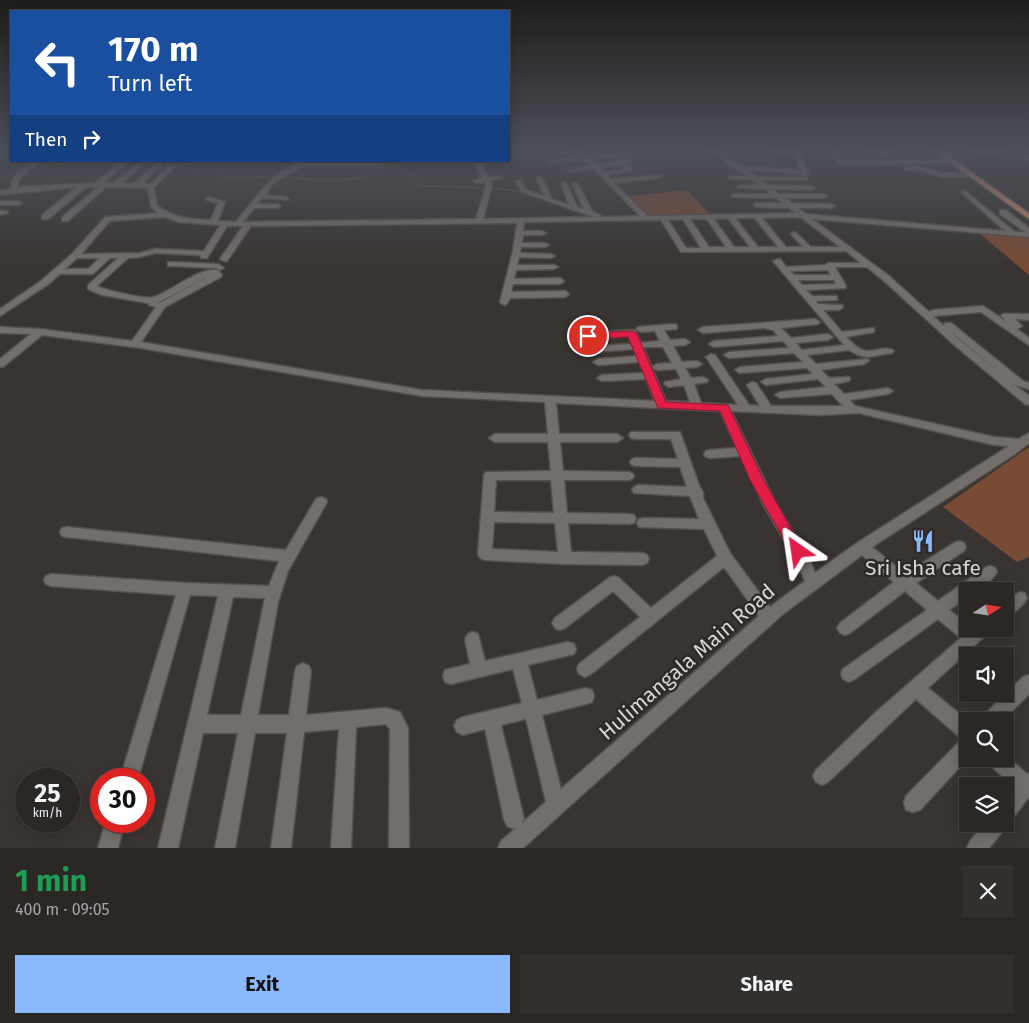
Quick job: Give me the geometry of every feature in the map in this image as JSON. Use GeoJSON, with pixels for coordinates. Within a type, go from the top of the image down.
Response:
{"type":"FeatureCollection","features":[{"type":"Feature","properties":{"kind":"main road"},"geometry":{"type":"LineString","coordinates":[[990,189],[1029,217]]}},
{"type":"Feature","properties":{"kind":"street"},"geometry":{"type":"LineString","coordinates":[[14,189],[18,190]]}},
{"type":"Feature","properties":{"kind":"street"},"geometry":{"type":"LineString","coordinates":[[0,193],[37,189]]}},
{"type":"Feature","properties":{"kind":"street"},"geometry":{"type":"LineString","coordinates":[[45,217],[80,189]]}},
{"type":"Feature","properties":{"kind":"street"},"geometry":{"type":"LineString","coordinates":[[65,219],[97,189]]}},
{"type":"Feature","properties":{"kind":"street"},"geometry":{"type":"LineString","coordinates":[[151,189],[152,204],[166,215],[188,221],[225,224],[478,222],[765,215],[802,216],[1029,234]]}},
{"type":"Feature","properties":{"kind":"street"},"geometry":{"type":"LineString","coordinates":[[237,224],[266,189]]}},
{"type":"Feature","properties":{"kind":"street"},"geometry":{"type":"LineString","coordinates":[[478,222],[486,189]]}},
{"type":"Feature","properties":{"kind":"street"},"geometry":{"type":"LineString","coordinates":[[523,189],[524,191],[549,200],[588,211],[603,219]]}},
{"type":"Feature","properties":{"kind":"street"},"geometry":{"type":"LineString","coordinates":[[544,189],[549,200]]}},
{"type":"Feature","properties":{"kind":"street"},"geometry":{"type":"LineString","coordinates":[[566,189],[574,208]]}},
{"type":"Feature","properties":{"kind":"street"},"geometry":{"type":"LineString","coordinates":[[577,189],[588,211]]}},
{"type":"Feature","properties":{"kind":"street"},"geometry":{"type":"LineString","coordinates":[[618,189],[646,218]]}},
{"type":"Feature","properties":{"kind":"street"},"geometry":{"type":"LineString","coordinates":[[767,189],[886,278],[954,340],[1029,402]]}},
{"type":"Feature","properties":{"kind":"street"},"geometry":{"type":"LineString","coordinates":[[964,192],[1013,234]]}},
{"type":"Feature","properties":{"kind":"street"},"geometry":{"type":"LineString","coordinates":[[259,196],[286,199]]}},
{"type":"Feature","properties":{"kind":"street"},"geometry":{"type":"LineString","coordinates":[[734,196],[824,196]]}},
{"type":"Feature","properties":{"kind":"street"},"geometry":{"type":"LineString","coordinates":[[209,199],[222,202],[213,223]]}},
{"type":"Feature","properties":{"kind":"street"},"geometry":{"type":"LineString","coordinates":[[0,203],[18,203]]}},
{"type":"Feature","properties":{"kind":"street"},"geometry":{"type":"LineString","coordinates":[[765,215],[754,203],[832,206]]}},
{"type":"Feature","properties":{"kind":"street"},"geometry":{"type":"LineString","coordinates":[[251,206],[278,206]]}},
{"type":"Feature","properties":{"kind":"street"},"geometry":{"type":"LineString","coordinates":[[1003,212],[1029,234]]}},
{"type":"Feature","properties":{"kind":"street"},"geometry":{"type":"LineString","coordinates":[[0,313],[75,256],[108,219],[166,215]]}},
{"type":"Feature","properties":{"kind":"street"},"geometry":{"type":"LineString","coordinates":[[756,215],[784,250]]}},
{"type":"Feature","properties":{"kind":"street"},"geometry":{"type":"LineString","coordinates":[[709,216],[732,250]]}},
{"type":"Feature","properties":{"kind":"street"},"geometry":{"type":"LineString","coordinates":[[730,216],[756,250]]}},
{"type":"Feature","properties":{"kind":"street"},"geometry":{"type":"LineString","coordinates":[[284,225],[289,217]]}},
{"type":"Feature","properties":{"kind":"street"},"geometry":{"type":"LineString","coordinates":[[685,217],[707,250]]}},
{"type":"Feature","properties":{"kind":"street"},"geometry":{"type":"LineString","coordinates":[[663,218],[684,250],[846,249]]}},
{"type":"Feature","properties":{"kind":"street"},"geometry":{"type":"LineString","coordinates":[[521,220],[516,255],[505,299],[565,294]]}},
{"type":"Feature","properties":{"kind":"street"},"geometry":{"type":"LineString","coordinates":[[75,256],[126,256],[155,252],[205,254],[225,224]]}},
{"type":"Feature","properties":{"kind":"street"},"geometry":{"type":"LineString","coordinates":[[224,259],[248,225]]}},
{"type":"Feature","properties":{"kind":"street"},"geometry":{"type":"LineString","coordinates":[[520,233],[542,233]]}},
{"type":"Feature","properties":{"kind":"street"},"geometry":{"type":"LineString","coordinates":[[795,234],[808,249]]}},
{"type":"Feature","properties":{"kind":"street"},"geometry":{"type":"LineString","coordinates":[[518,245],[545,245]]}},
{"type":"Feature","properties":{"kind":"street"},"geometry":{"type":"LineString","coordinates":[[516,255],[551,256]]}},
{"type":"Feature","properties":{"kind":"street"},"geometry":{"type":"LineString","coordinates":[[57,271],[90,272],[108,256]]}},
{"type":"Feature","properties":{"kind":"street"},"geometry":{"type":"LineString","coordinates":[[126,256],[91,287],[102,292],[153,301],[152,303],[162,305]]}},
{"type":"Feature","properties":{"kind":"street"},"geometry":{"type":"LineString","coordinates":[[778,261],[852,347],[862,354],[889,351]]}},
{"type":"Feature","properties":{"kind":"street"},"geometry":{"type":"LineString","coordinates":[[153,301],[220,268],[218,266],[171,264]]}},
{"type":"Feature","properties":{"kind":"street"},"geometry":{"type":"LineString","coordinates":[[786,269],[829,267],[828,265],[830,264],[868,265]]}},
{"type":"Feature","properties":{"kind":"street"},"geometry":{"type":"LineString","coordinates":[[513,268],[554,267]]}},
{"type":"Feature","properties":{"kind":"street"},"geometry":{"type":"LineString","coordinates":[[800,288],[842,286],[829,267]]}},
{"type":"Feature","properties":{"kind":"street"},"geometry":{"type":"LineString","coordinates":[[134,344],[162,305],[215,277],[218,275],[215,272]]}},
{"type":"Feature","properties":{"kind":"street"},"geometry":{"type":"LineString","coordinates":[[793,278],[836,277]]}},
{"type":"Feature","properties":{"kind":"street"},"geometry":{"type":"LineString","coordinates":[[510,282],[560,281]]}},
{"type":"Feature","properties":{"kind":"street"},"geometry":{"type":"LineString","coordinates":[[145,292],[168,293]]}},
{"type":"Feature","properties":{"kind":"street"},"geometry":{"type":"LineString","coordinates":[[809,299],[834,298]]}},
{"type":"Feature","properties":{"kind":"street"},"geometry":{"type":"LineString","coordinates":[[816,307],[838,307]]}},
{"type":"Feature","properties":{"kind":"street"},"geometry":{"type":"LineString","coordinates":[[1029,342],[983,309],[933,313],[1019,383],[1029,386]]}},
{"type":"Feature","properties":{"kind":"street"},"geometry":{"type":"LineString","coordinates":[[1029,316],[1006,316],[1029,334]]}},
{"type":"Feature","properties":{"kind":"street"},"geometry":{"type":"LineString","coordinates":[[703,330],[815,322]]}},
{"type":"Feature","properties":{"kind":"street"},"geometry":{"type":"LineString","coordinates":[[772,326],[787,339],[852,409]]}},
{"type":"Feature","properties":{"kind":"street"},"geometry":{"type":"LineString","coordinates":[[641,329],[674,327]]}},
{"type":"Feature","properties":{"kind":"street"},"geometry":{"type":"LineString","coordinates":[[658,328],[688,382],[697,407]]}},
{"type":"Feature","properties":{"kind":"street"},"geometry":{"type":"LineString","coordinates":[[0,330],[40,332],[134,344],[422,393],[768,410],[820,411],[852,409],[874,412],[994,441],[1025,440]]}},
{"type":"Feature","properties":{"kind":"street"},"geometry":{"type":"LineString","coordinates":[[840,335],[871,330]]}},
{"type":"Feature","properties":{"kind":"street"},"geometry":{"type":"LineString","coordinates":[[0,364],[40,332]]}},
{"type":"Feature","properties":{"kind":"street"},"geometry":{"type":"LineString","coordinates":[[588,336],[632,334],[641,346],[643,359],[662,405]]}},
{"type":"Feature","properties":{"kind":"street"},"geometry":{"type":"LineString","coordinates":[[714,344],[828,337]]}},
{"type":"Feature","properties":{"kind":"street"},"geometry":{"type":"LineString","coordinates":[[594,349],[685,342]]}},
{"type":"Feature","properties":{"kind":"street"},"geometry":{"type":"LineString","coordinates":[[729,356],[852,347]]}},
{"type":"Feature","properties":{"kind":"street"},"geometry":{"type":"LineString","coordinates":[[711,357],[746,409]]}},
{"type":"Feature","properties":{"kind":"street"},"geometry":{"type":"LineString","coordinates":[[598,362],[643,359]]}},
{"type":"Feature","properties":{"kind":"street"},"geometry":{"type":"LineString","coordinates":[[740,370],[864,361]]}},
{"type":"Feature","properties":{"kind":"street"},"geometry":{"type":"LineString","coordinates":[[657,367],[697,364]]}},
{"type":"Feature","properties":{"kind":"street"},"geometry":{"type":"LineString","coordinates":[[602,378],[650,376]]}},
{"type":"Feature","properties":{"kind":"street"},"geometry":{"type":"LineString","coordinates":[[766,382],[845,379]]}},
{"type":"Feature","properties":{"kind":"street"},"geometry":{"type":"LineString","coordinates":[[669,384],[703,380]]}},
{"type":"Feature","properties":{"kind":"street"},"geometry":{"type":"LineString","coordinates":[[752,385],[768,410]]}},
{"type":"Feature","properties":{"kind":"street"},"geometry":{"type":"LineString","coordinates":[[780,395],[888,391]]}},
{"type":"Feature","properties":{"kind":"street"},"geometry":{"type":"LineString","coordinates":[[550,400],[565,558]]}},
{"type":"Feature","properties":{"kind":"street"},"geometry":{"type":"LineString","coordinates":[[724,408],[769,504],[814,582]]}},
{"type":"Feature","properties":{"kind":"street"},"geometry":{"type":"LineString","coordinates":[[635,435],[676,435],[684,463],[709,524],[726,558],[768,617]]}},
{"type":"Feature","properties":{"kind":"street"},"geometry":{"type":"LineString","coordinates":[[495,438],[618,438]]}},
{"type":"Feature","properties":{"kind":"street","name":"Hulimangala Main Road"},"geometry":{"type":"LineString","coordinates":[[508,848],[768,617],[862,547],[1025,440]]}},
{"type":"Feature","properties":{"kind":"street"},"geometry":{"type":"LineString","coordinates":[[710,454],[743,452]]}},
{"type":"Feature","properties":{"kind":"street"},"geometry":{"type":"LineString","coordinates":[[636,462],[684,463]]}},
{"type":"Feature","properties":{"kind":"street"},"geometry":{"type":"LineString","coordinates":[[628,476],[490,475],[485,554],[565,558],[642,558]]}},
{"type":"Feature","properties":{"kind":"street"},"geometry":{"type":"LineString","coordinates":[[638,490],[697,492]]}},
{"type":"Feature","properties":{"kind":"street"},"geometry":{"type":"LineString","coordinates":[[224,848],[274,592],[281,570],[321,502]]}},
{"type":"Feature","properties":{"kind":"street"},"geometry":{"type":"LineString","coordinates":[[488,517],[629,519]]}},
{"type":"Feature","properties":{"kind":"street"},"geometry":{"type":"LineString","coordinates":[[644,523],[709,524]]}},
{"type":"Feature","properties":{"kind":"street"},"geometry":{"type":"LineString","coordinates":[[68,532],[290,556]]}},
{"type":"Feature","properties":{"kind":"street"},"geometry":{"type":"LineString","coordinates":[[862,547],[938,610],[959,622]]}},
{"type":"Feature","properties":{"kind":"street"},"geometry":{"type":"LineString","coordinates":[[845,628],[904,583],[959,547]]}},
{"type":"Feature","properties":{"kind":"street"},"geometry":{"type":"LineString","coordinates":[[585,669],[726,558]]}},
{"type":"Feature","properties":{"kind":"street"},"geometry":{"type":"LineString","coordinates":[[849,674],[990,572]]}},
{"type":"Feature","properties":{"kind":"street"},"geometry":{"type":"LineString","coordinates":[[51,580],[185,589],[274,592]]}},
{"type":"Feature","properties":{"kind":"street"},"geometry":{"type":"LineString","coordinates":[[560,623],[614,582],[650,617]]}},
{"type":"Feature","properties":{"kind":"street"},"geometry":{"type":"LineString","coordinates":[[132,768],[185,589]]}},
{"type":"Feature","properties":{"kind":"street"},"geometry":{"type":"LineString","coordinates":[[168,848],[227,590]]}},
{"type":"Feature","properties":{"kind":"street"},"geometry":{"type":"LineString","coordinates":[[1014,603],[1020,598]]}},
{"type":"Feature","properties":{"kind":"street"},"geometry":{"type":"LineString","coordinates":[[822,776],[881,718],[971,638]]}},
{"type":"Feature","properties":{"kind":"street"},"geometry":{"type":"LineString","coordinates":[[473,639],[479,670]]}},
{"type":"Feature","properties":{"kind":"street"},"geometry":{"type":"LineString","coordinates":[[451,676],[568,649]]}},
{"type":"Feature","properties":{"kind":"street"},"geometry":{"type":"LineString","coordinates":[[519,660],[556,805]]}},
{"type":"Feature","properties":{"kind":"street"},"geometry":{"type":"LineString","coordinates":[[281,848],[298,724],[303,671]]}},
{"type":"Feature","properties":{"kind":"street"},"geometry":{"type":"LineString","coordinates":[[999,712],[1029,683]]}},
{"type":"Feature","properties":{"kind":"street"},"geometry":{"type":"LineString","coordinates":[[916,688],[959,725]]}},
{"type":"Feature","properties":{"kind":"street"},"geometry":{"type":"LineString","coordinates":[[463,726],[586,696]]}},
{"type":"Feature","properties":{"kind":"street"},"geometry":{"type":"LineString","coordinates":[[196,724],[298,724],[386,716],[394,718],[398,722],[399,848]]}},
{"type":"Feature","properties":{"kind":"street"},"geometry":{"type":"LineString","coordinates":[[341,848],[348,719]]}},
{"type":"Feature","properties":{"kind":"street"},"geometry":{"type":"LineString","coordinates":[[492,720],[514,819]]}},
{"type":"Feature","properties":{"kind":"street"},"geometry":{"type":"LineString","coordinates":[[913,803],[959,754]]}},
{"type":"Feature","properties":{"kind":"street"},"geometry":{"type":"LineString","coordinates":[[1006,767],[1028,785],[1014,801]]}},
{"type":"Feature","properties":{"kind":"street"},"geometry":{"type":"LineString","coordinates":[[976,848],[989,832]]}},
{"type":"Feature","properties":{"kind":"street"},"geometry":{"type":"LineString","coordinates":[[108,848],[112,833]]}},
{"type":"Feature","properties":{"kind":"shaded area"},"geometry":{"type":"Polygon","coordinates":[[[687,190],[711,215],[649,215],[629,196],[687,190]]]}},
{"type":"Feature","properties":{"kind":"shaded area"},"geometry":{"type":"Polygon","coordinates":[[[979,233],[1029,237],[1029,275],[979,233]]]}},
{"type":"Feature","properties":{"kind":"shaded area"},"geometry":{"type":"Polygon","coordinates":[[[1029,447],[1029,557],[1017,562],[943,507],[1029,447]]]}},
{"type":"Feature","properties":{"kind":"waterway"},"geometry":{"type":"LineString","coordinates":[[497,189],[519,191]]}},
{"type":"Feature","properties":{"kind":"place","name":"Sri Isha cafe"},"geometry":{"type":"Point","coordinates":[923,541]}},
{"type":"Feature","properties":{"kind":"route"},"geometry":{"type":"LineString","coordinates":[[588,336],[632,334],[662,405],[724,408],[769,504],[798,551]]}}]}
